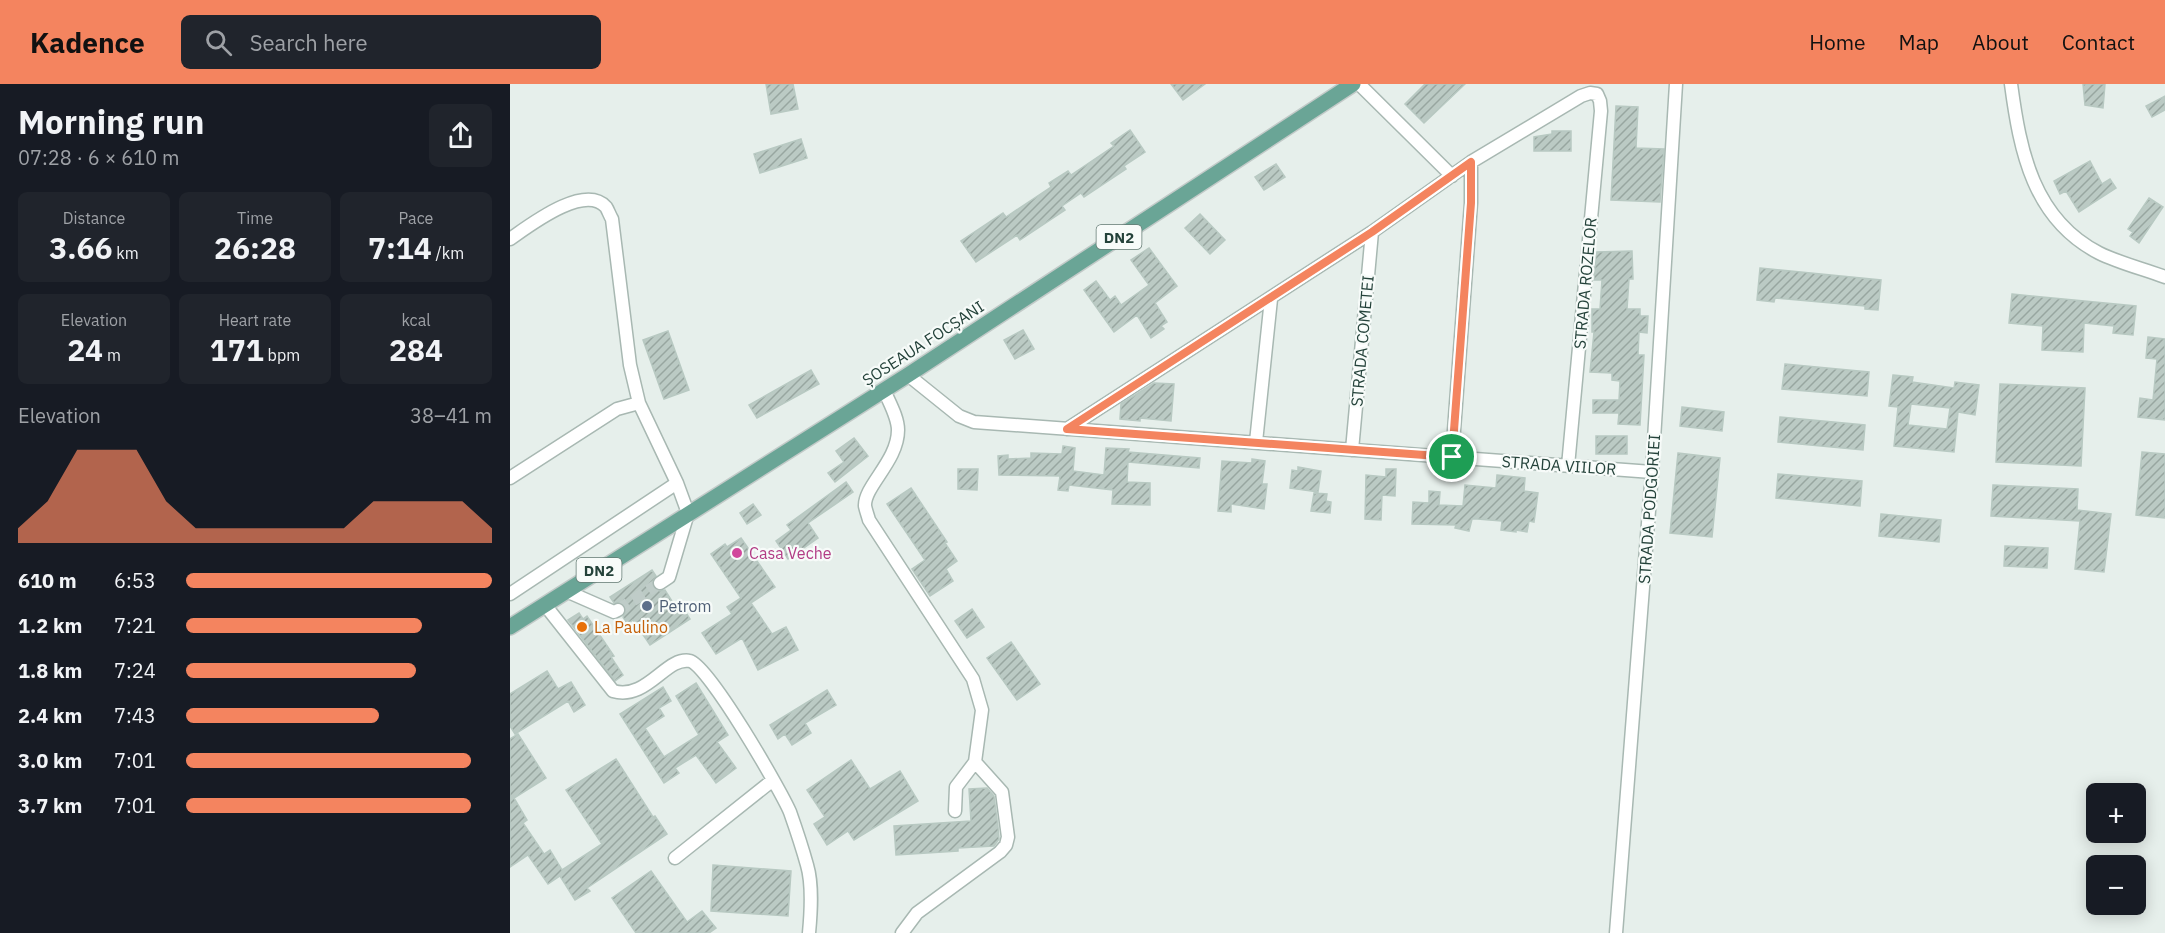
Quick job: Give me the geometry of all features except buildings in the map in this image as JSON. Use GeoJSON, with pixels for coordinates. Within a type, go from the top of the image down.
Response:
{"type":"FeatureCollection","features":[{"type":"Feature","properties":{"kind":"main road","name":"ȘOSEAUA FOCȘANI"},"geometry":{"type":"LineString","coordinates":[[510,627],[908,375],[1353,84]]}},
{"type":"Feature","properties":{"kind":"street"},"geometry":{"type":"LineString","coordinates":[[1359,84],[1452,176]]}},
{"type":"Feature","properties":{"kind":"street","name":"STRADA PODGORIEI"},"geometry":{"type":"LineString","coordinates":[[1616,933],[1652,472],[1676,84]]}},
{"type":"Feature","properties":{"kind":"street"},"geometry":{"type":"LineString","coordinates":[[2011,84],[2024,160],[2053,216],[2074,237],[2100,254],[2165,277]]}},
{"type":"Feature","properties":{"kind":"street","name":"STRADA ROZELOR"},"geometry":{"type":"LineString","coordinates":[[1471,162],[1581,96],[1590,93],[1597,94],[1601,111],[1568,466]]}},
{"type":"Feature","properties":{"kind":"street"},"geometry":{"type":"LineString","coordinates":[[1067,429],[1271,299],[1372,232],[1471,162]]}},
{"type":"Feature","properties":{"kind":"street"},"geometry":{"type":"LineString","coordinates":[[1452,457],[1471,203],[1471,162]]}},
{"type":"Feature","properties":{"kind":"street"},"geometry":{"type":"LineString","coordinates":[[510,239],[556,208],[578,200],[595,201],[605,206],[612,219],[630,365],[639,403],[677,483],[688,513],[669,577],[660,583]]}},
{"type":"Feature","properties":{"kind":"street","name":"STRADA COMETEI"},"geometry":{"type":"LineString","coordinates":[[1352,450],[1372,232]]}},
{"type":"Feature","properties":{"kind":"street"},"geometry":{"type":"LineString","coordinates":[[1256,442],[1271,299]]}},
{"type":"Feature","properties":{"kind":"street","name":"STRADA VIILOR"},"geometry":{"type":"LineString","coordinates":[[908,375],[959,416],[969,420],[1652,472]]}},
{"type":"Feature","properties":{"kind":"street"},"geometry":{"type":"LineString","coordinates":[[884,390],[898,427],[897,442],[892,456],[868,494],[865,505],[869,520],[973,679],[982,710],[975,762],[956,787],[955,812]]}},
{"type":"Feature","properties":{"kind":"street"},"geometry":{"type":"LineString","coordinates":[[510,478],[617,409],[639,403]]}},
{"type":"Feature","properties":{"kind":"street"},"geometry":{"type":"LineString","coordinates":[[510,594],[677,483]]}},
{"type":"Feature","properties":{"kind":"street"},"geometry":{"type":"LineString","coordinates":[[566,591],[615,612],[618,610]]}},
{"type":"Feature","properties":{"kind":"street"},"geometry":{"type":"LineString","coordinates":[[545,605],[613,691],[623,694],[634,692],[686,660],[702,669],[773,780],[790,812],[808,867],[809,933]]}},
{"type":"Feature","properties":{"kind":"street"},"geometry":{"type":"LineString","coordinates":[[902,933],[917,913],[1000,852],[1006,845],[1008,837],[1002,792],[975,762]]}},
{"type":"Feature","properties":{"kind":"street"},"geometry":{"type":"LineString","coordinates":[[675,858],[773,780]]}},
{"type":"Feature","properties":{"kind":"tunnel"},"geometry":{"type":"LineString","coordinates":[[618,610],[660,583]]}},
{"type":"Feature","properties":{"kind":"place","name":"Casa Veche"},"geometry":{"type":"Point","coordinates":[737,553]}},
{"type":"Feature","properties":{"kind":"place","name":"Petrom"},"geometry":{"type":"Point","coordinates":[647,606]}},
{"type":"Feature","properties":{"kind":"place","name":"La Paulino"},"geometry":{"type":"Point","coordinates":[582,627]}},
{"type":"Feature","properties":{"kind":"route"},"geometry":{"type":"LineString","coordinates":[[1471,162],[1471,203],[1452,457],[1256,442],[1067,429],[1271,299],[1372,232],[1471,162]]}}]}
